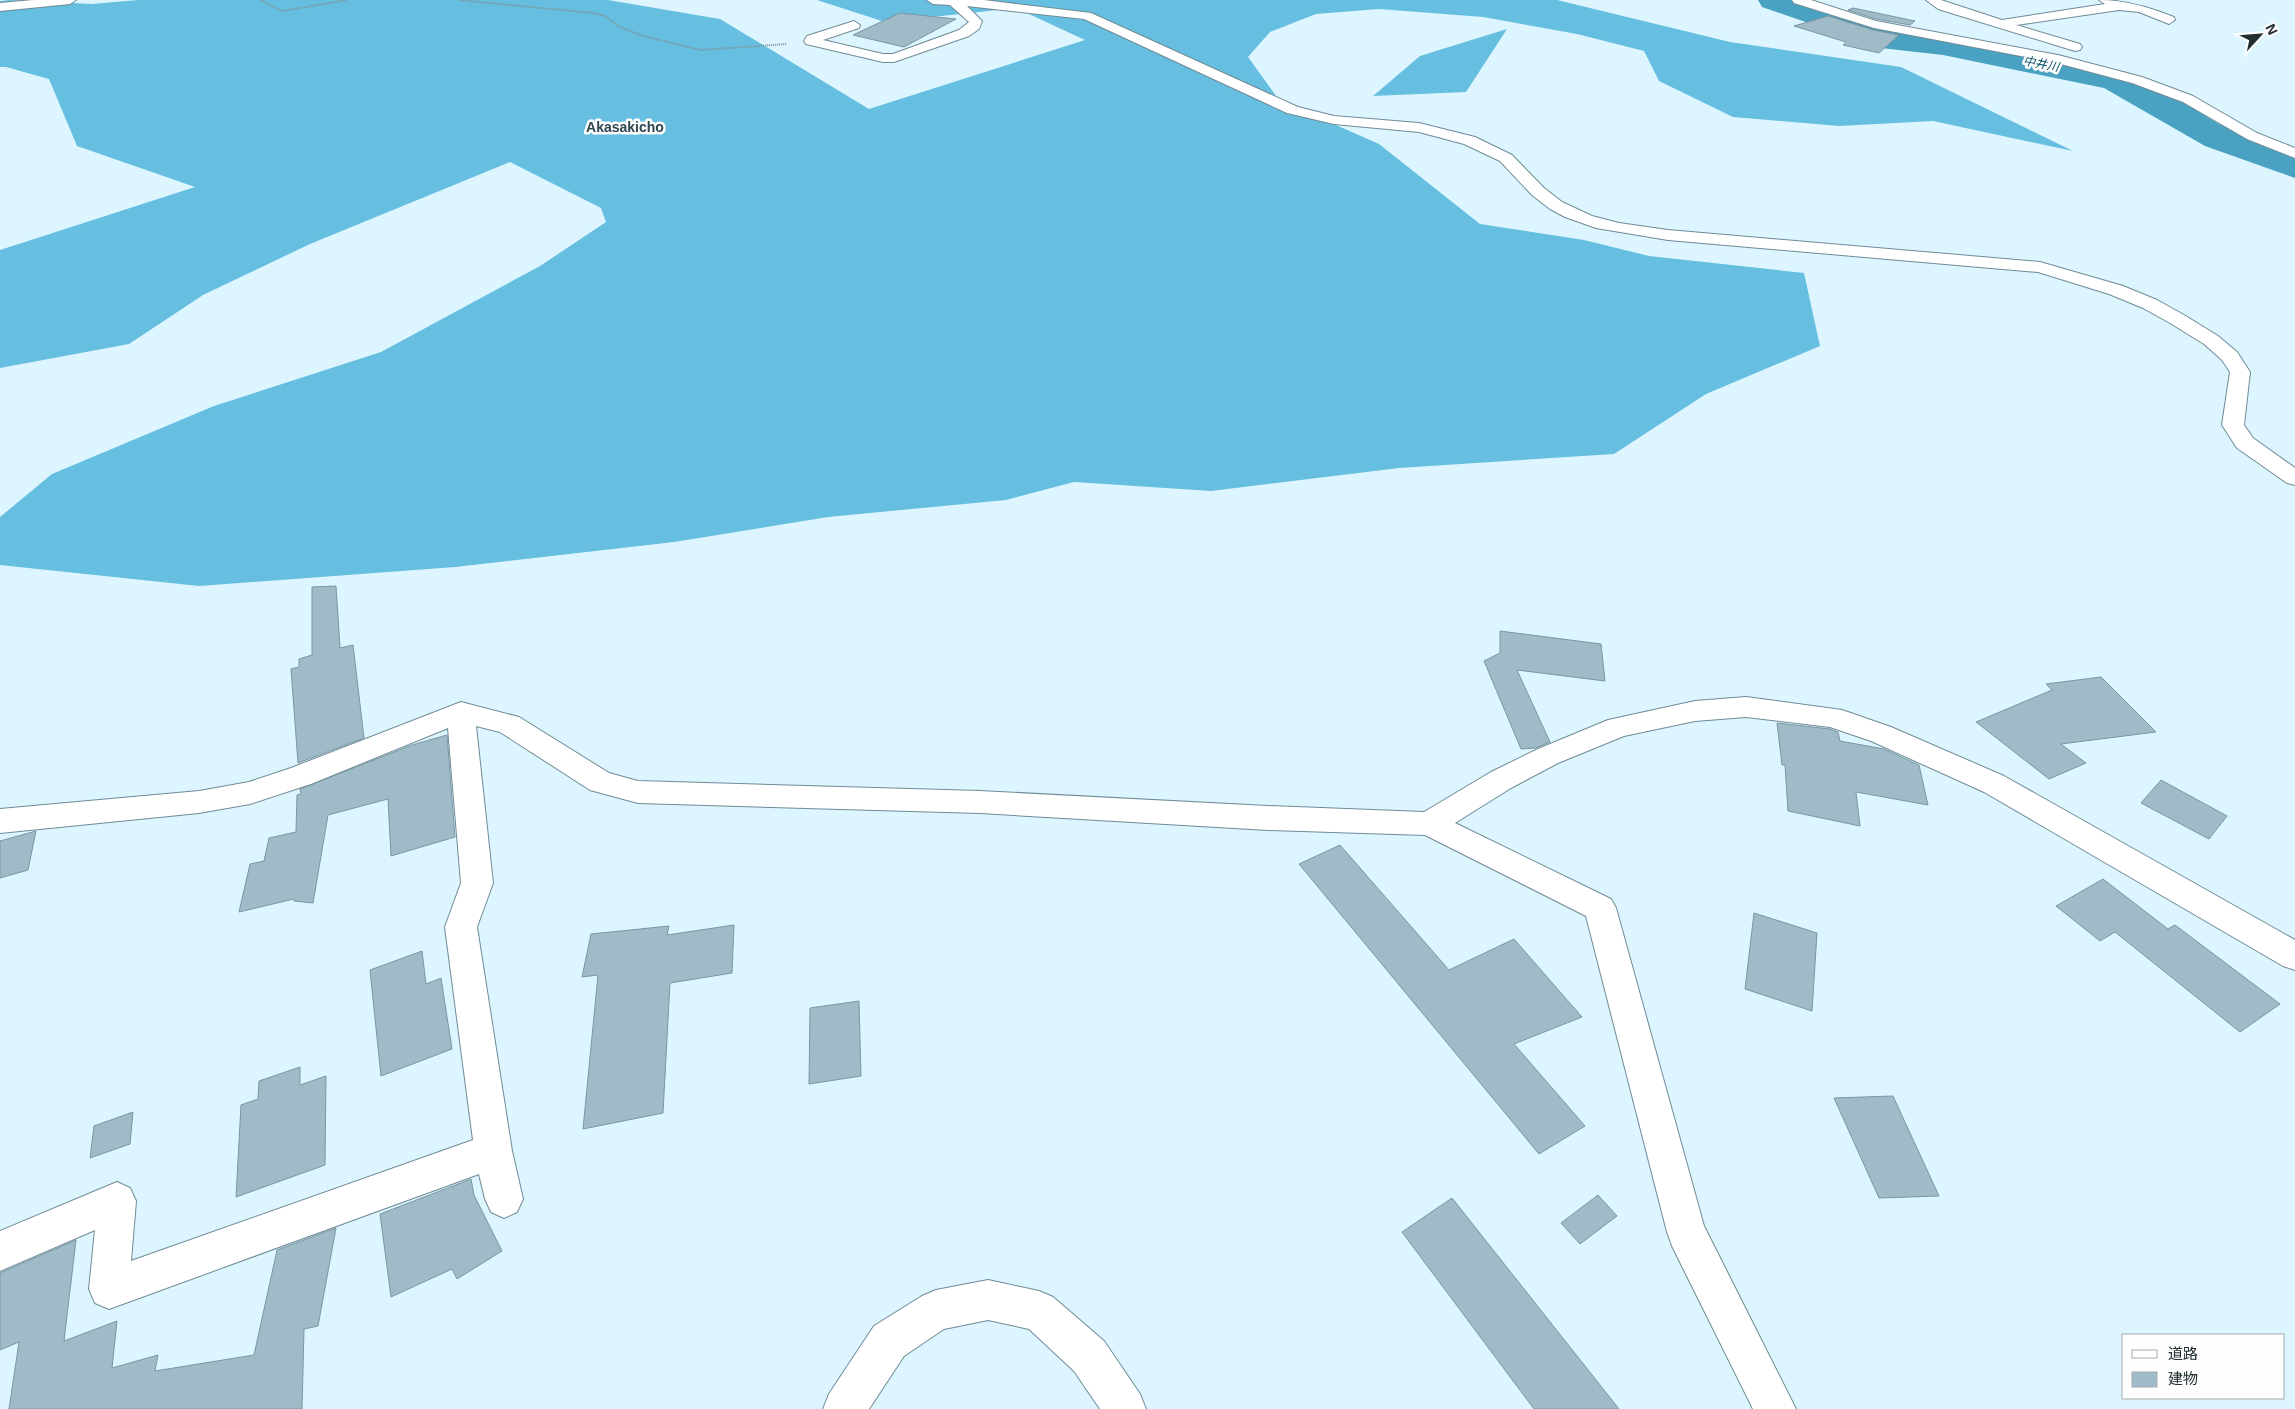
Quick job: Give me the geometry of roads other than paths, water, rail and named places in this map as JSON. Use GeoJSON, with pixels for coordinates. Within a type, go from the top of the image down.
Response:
{"type":"FeatureCollection","features":[{"type":"Feature","properties":{"kind":"street"},"geometry":{"type":"LineString","coordinates":[[0,7],[70,0]]}},
{"type":"Feature","properties":{"kind":"street"},"geometry":{"type":"LineString","coordinates":[[933,0],[1087,16],[1300,113],[1334,120],[1410,126],[1453,135],[1506,157],[1543,196],[1591,221],[1630,230],[1668,235],[2040,267],[2116,290],[2150,304],[2177,319],[2210,340],[2230,356],[2240,372],[2233,425],[2246,443],[2295,478]]}},
{"type":"Feature","properties":{"kind":"street"},"geometry":{"type":"LineString","coordinates":[[1798,0],[1874,24],[2058,59],[2137,80],[2188,99],[2252,136],[2295,154]]}},
{"type":"Feature","properties":{"kind":"street"},"geometry":{"type":"LineString","coordinates":[[1932,0],[1942,6],[2062,42],[2123,66],[2198,89]]}},
{"type":"Feature","properties":{"kind":"street"},"geometry":{"type":"LineString","coordinates":[[2105,0],[2119,6],[2142,10],[2169,20]]}},
{"type":"Feature","properties":{"kind":"street"},"geometry":{"type":"LineString","coordinates":[[854,25],[812,39],[811,41],[883,58],[904,56],[964,33],[974,26],[976,21],[972,16],[954,2]]}},
{"type":"Feature","properties":{"kind":"street"},"geometry":{"type":"LineString","coordinates":[[1996,23],[2119,6]]}},
{"type":"Feature","properties":{"kind":"street"},"geometry":{"type":"LineString","coordinates":[[2264,126],[2272,132],[2295,139]]}},
{"type":"Feature","properties":{"kind":"street"},"geometry":{"type":"LineString","coordinates":[[1429,824],[1501,780],[1548,756],[1618,727],[1695,711],[1746,707],[1832,716],[1881,734],[1994,784],[2295,956]]}},
{"type":"Feature","properties":{"kind":"street"},"geometry":{"type":"LineString","coordinates":[[0,821],[199,802],[250,793],[301,776],[461,712],[509,724],[600,782],[638,792],[980,802],[1268,818],[1429,824],[1600,908],[1686,1232],[1775,1409]]}},
{"type":"Feature","properties":{"kind":"street"},"geometry":{"type":"LineString","coordinates":[[461,712],[477,883],[461,927],[494,1151],[504,1199]]}},
{"type":"Feature","properties":{"kind":"street"},"geometry":{"type":"LineString","coordinates":[[0,1251],[116,1201],[109,1288],[494,1151]]}},
{"type":"Feature","properties":{"kind":"street"},"geometry":{"type":"LineString","coordinates":[[844,1409],[889,1341],[936,1310],[988,1300],[1039,1311],[1089,1356],[1125,1409]]}},
{"type":"Feature","properties":{"kind":"waterway","name":"中井川"},"geometry":{"type":"LineString","coordinates":[[1773,0],[1881,38],[1943,45],[2114,79],[2135,89],[2184,120],[2218,138],[2295,166]]}},
{"type":"Feature","properties":{"kind":"district","name":"Akasakicho"},"geometry":{"type":"Point","coordinates":[625,127]}}]}
